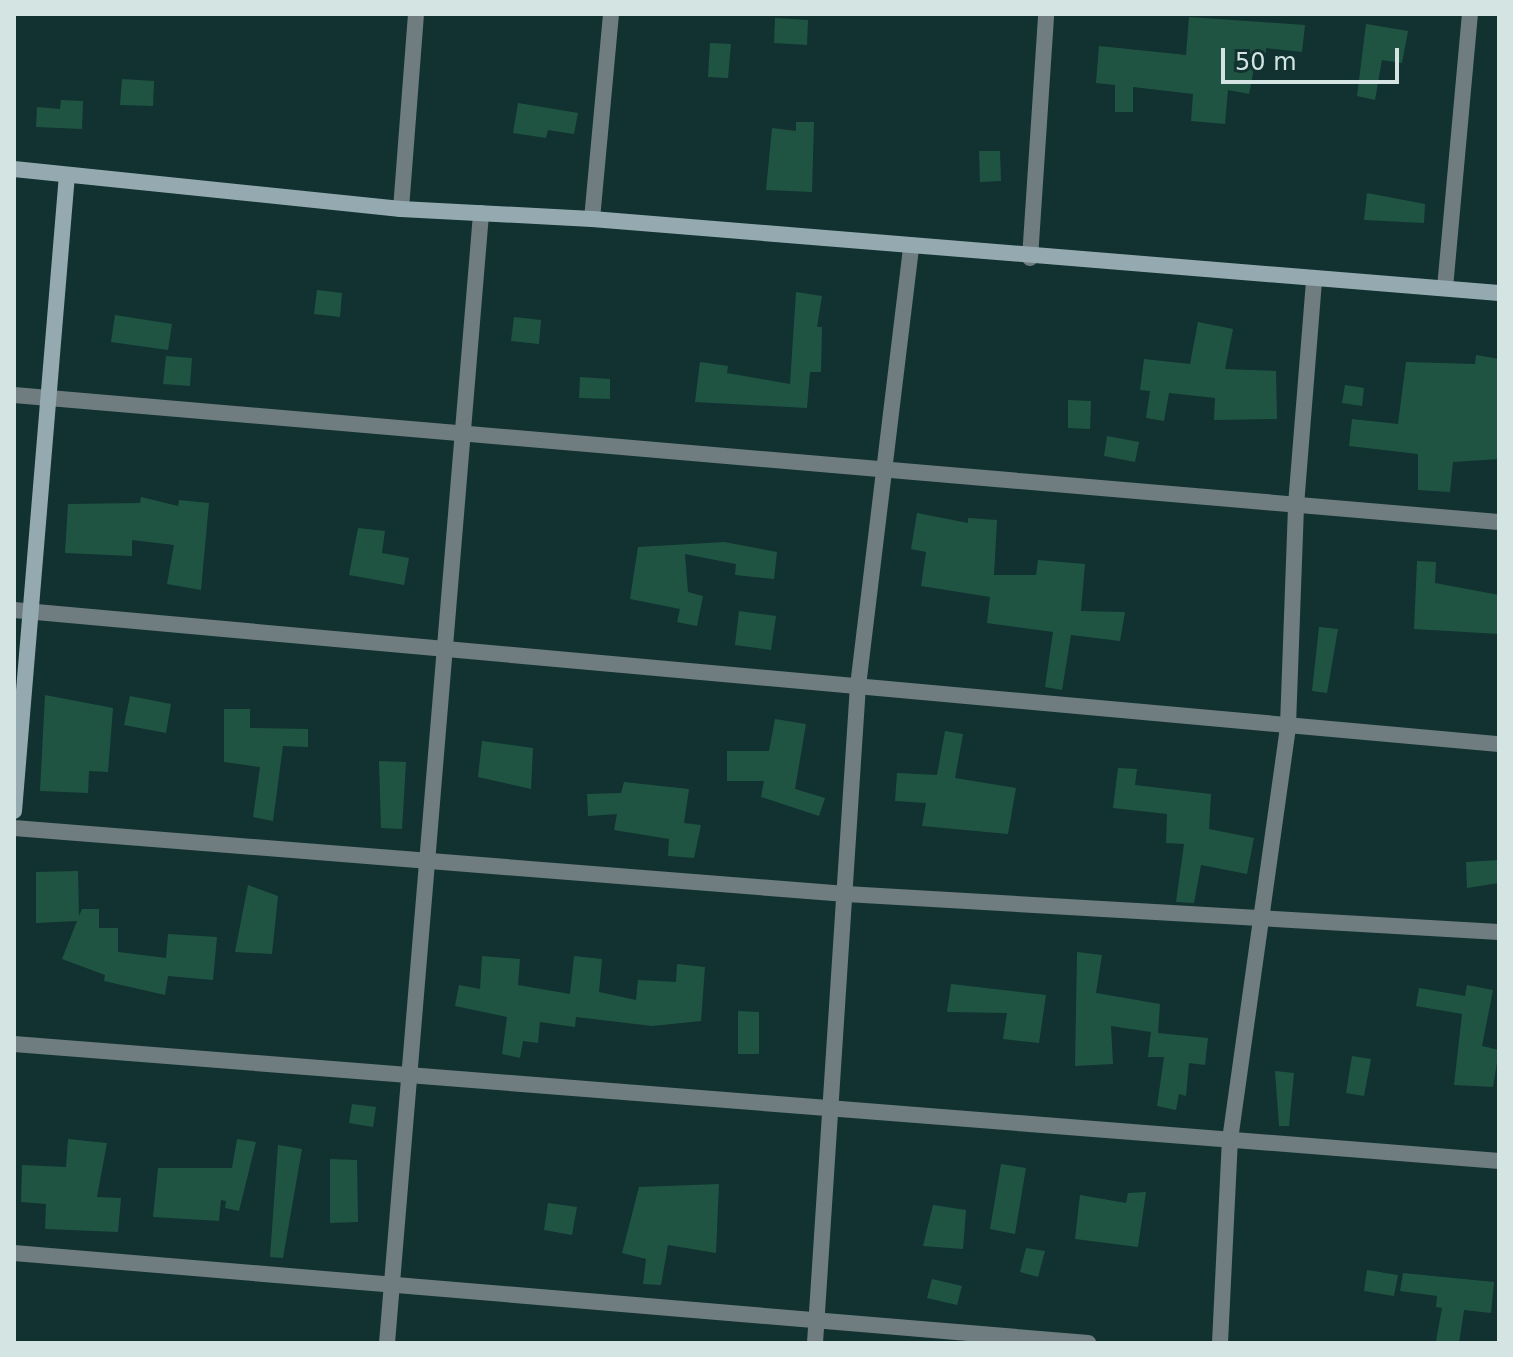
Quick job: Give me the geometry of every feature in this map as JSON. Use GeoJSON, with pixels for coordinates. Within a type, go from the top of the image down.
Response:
{"type":"FeatureCollection","features":[{"type":"Feature","properties":{"kind":"street"},"geometry":{"type":"LineString","coordinates":[[401,209],[416,14]]}},
{"type":"Feature","properties":{"kind":"street"},"geometry":{"type":"LineString","coordinates":[[592,219],[611,14]]}},
{"type":"Feature","properties":{"kind":"street"},"geometry":{"type":"LineString","coordinates":[[1030,258],[1046,14]]}},
{"type":"Feature","properties":{"kind":"street"},"geometry":{"type":"LineString","coordinates":[[1445,288],[1470,14]]}},
{"type":"Feature","properties":{"kind":"street"},"geometry":{"type":"LineString","coordinates":[[14,169],[401,209],[592,219],[1030,258],[1499,293]]}},
{"type":"Feature","properties":{"kind":"street"},"geometry":{"type":"LineString","coordinates":[[14,811],[22,611],[49,398],[67,175]]}},
{"type":"Feature","properties":{"kind":"street"},"geometry":{"type":"LineString","coordinates":[[387,1343],[481,213]]}},
{"type":"Feature","properties":{"kind":"street"},"geometry":{"type":"LineString","coordinates":[[815,1343],[858,686],[911,248]]}},
{"type":"Feature","properties":{"kind":"street"},"geometry":{"type":"LineString","coordinates":[[1220,1343],[1230,1140],[1288,725],[1296,505],[1314,279]]}},
{"type":"Feature","properties":{"kind":"street"},"geometry":{"type":"LineString","coordinates":[[14,395],[1499,522]]}},
{"type":"Feature","properties":{"kind":"street"},"geometry":{"type":"LineString","coordinates":[[22,611],[1499,744]]}},
{"type":"Feature","properties":{"kind":"street"},"geometry":{"type":"LineString","coordinates":[[14,828],[846,894],[1499,932]]}},
{"type":"Feature","properties":{"kind":"street"},"geometry":{"type":"LineString","coordinates":[[14,1044],[1499,1161]]}},
{"type":"Feature","properties":{"kind":"street"},"geometry":{"type":"LineString","coordinates":[[14,1253],[1088,1343]]}},
{"type":"Feature","properties":{"kind":"building"},"geometry":{"type":"Polygon","coordinates":[[[1189,17],[1305,25],[1302,52],[1266,48],[1266,53],[1257,53],[1249,94],[1228,90],[1225,124],[1191,121],[1193,94],[1133,87],[1133,112],[1115,112],[1115,85],[1096,83],[1099,46],[1186,55],[1189,17]]]}},
{"type":"Feature","properties":{"kind":"building"},"geometry":{"type":"Polygon","coordinates":[[[775,18],[808,20],[807,45],[774,43],[775,18]]]}},
{"type":"Feature","properties":{"kind":"building"},"geometry":{"type":"Polygon","coordinates":[[[1366,24],[1408,31],[1402,63],[1382,60],[1375,100],[1357,96],[1366,24]]]}},
{"type":"Feature","properties":{"kind":"building"},"geometry":{"type":"Polygon","coordinates":[[[710,43],[731,44],[728,78],[708,77],[710,43]]]}},
{"type":"Feature","properties":{"kind":"building"},"geometry":{"type":"Polygon","coordinates":[[[122,79],[154,81],[153,106],[120,105],[122,79]]]}},
{"type":"Feature","properties":{"kind":"building"},"geometry":{"type":"Polygon","coordinates":[[[61,100],[83,101],[82,129],[36,127],[37,107],[60,109],[61,100]]]}},
{"type":"Feature","properties":{"kind":"building"},"geometry":{"type":"Polygon","coordinates":[[[518,103],[578,113],[574,134],[548,130],[546,138],[513,133],[518,103]]]}},
{"type":"Feature","properties":{"kind":"building"},"geometry":{"type":"Polygon","coordinates":[[[796,122],[814,122],[812,192],[766,190],[772,128],[796,131],[796,122]]]}},
{"type":"Feature","properties":{"kind":"building"},"geometry":{"type":"Polygon","coordinates":[[[979,151],[1000,151],[1001,181],[980,182],[979,151]]]}},
{"type":"Feature","properties":{"kind":"building"},"geometry":{"type":"Polygon","coordinates":[[[1367,193],[1425,204],[1424,223],[1364,220],[1367,193]]]}},
{"type":"Feature","properties":{"kind":"building"},"geometry":{"type":"Polygon","coordinates":[[[317,290],[342,293],[340,317],[314,314],[317,290]]]}},
{"type":"Feature","properties":{"kind":"building"},"geometry":{"type":"Polygon","coordinates":[[[796,292],[822,296],[817,327],[822,327],[821,372],[810,372],[807,408],[695,402],[700,362],[728,366],[727,373],[790,384],[796,292]]]}},
{"type":"Feature","properties":{"kind":"building"},"geometry":{"type":"Polygon","coordinates":[[[115,315],[172,324],[168,350],[111,342],[115,315]]]}},
{"type":"Feature","properties":{"kind":"building"},"geometry":{"type":"Polygon","coordinates":[[[514,317],[541,320],[539,344],[511,341],[514,317]]]}},
{"type":"Feature","properties":{"kind":"building"},"geometry":{"type":"Polygon","coordinates":[[[1198,322],[1233,329],[1225,369],[1276,371],[1277,419],[1214,420],[1215,398],[1169,393],[1164,421],[1146,418],[1150,391],[1140,390],[1144,359],[1190,364],[1198,322]]]}},
{"type":"Feature","properties":{"kind":"building"},"geometry":{"type":"Polygon","coordinates":[[[1476,355],[1499,359],[1499,459],[1453,462],[1450,492],[1418,490],[1418,454],[1349,446],[1352,419],[1398,424],[1406,362],[1475,364],[1476,355]]]}},
{"type":"Feature","properties":{"kind":"building"},"geometry":{"type":"Polygon","coordinates":[[[166,356],[192,358],[190,386],[163,384],[166,356]]]}},
{"type":"Feature","properties":{"kind":"building"},"geometry":{"type":"Polygon","coordinates":[[[580,377],[610,379],[610,399],[579,398],[580,377]]]}},
{"type":"Feature","properties":{"kind":"building"},"geometry":{"type":"Polygon","coordinates":[[[1345,385],[1364,388],[1362,406],[1342,403],[1345,385]]]}},
{"type":"Feature","properties":{"kind":"building"},"geometry":{"type":"Polygon","coordinates":[[[1068,400],[1091,401],[1090,429],[1068,428],[1068,400]]]}},
{"type":"Feature","properties":{"kind":"building"},"geometry":{"type":"Polygon","coordinates":[[[1107,436],[1139,442],[1135,462],[1104,456],[1107,436]]]}},
{"type":"Feature","properties":{"kind":"building"},"geometry":{"type":"Polygon","coordinates":[[[141,497],[178,506],[179,500],[209,503],[201,590],[167,584],[174,545],[132,540],[132,556],[65,553],[68,504],[140,503],[141,497]]]}},
{"type":"Feature","properties":{"kind":"building"},"geometry":{"type":"Polygon","coordinates":[[[917,513],[968,523],[968,518],[997,520],[994,575],[1036,575],[1038,560],[1085,564],[1081,611],[1125,612],[1120,641],[1071,635],[1062,690],[1045,687],[1053,632],[987,623],[990,597],[921,586],[926,552],[911,549],[917,513]]]}},
{"type":"Feature","properties":{"kind":"building"},"geometry":{"type":"Polygon","coordinates":[[[358,528],[385,531],[382,553],[409,558],[404,585],[349,575],[358,528]]]}},
{"type":"Feature","properties":{"kind":"building"},"geometry":{"type":"Polygon","coordinates":[[[724,542],[777,552],[774,579],[735,575],[736,564],[685,554],[688,592],[703,596],[697,626],[677,622],[680,609],[630,599],[638,547],[724,542]]]}},
{"type":"Feature","properties":{"kind":"building"},"geometry":{"type":"Polygon","coordinates":[[[1417,561],[1436,562],[1435,583],[1499,595],[1499,634],[1414,629],[1417,561]]]}},
{"type":"Feature","properties":{"kind":"building"},"geometry":{"type":"Polygon","coordinates":[[[739,611],[776,616],[771,650],[735,645],[739,611]]]}},
{"type":"Feature","properties":{"kind":"building"},"geometry":{"type":"Polygon","coordinates":[[[1319,627],[1338,629],[1327,693],[1312,691],[1319,627]]]}},
{"type":"Feature","properties":{"kind":"building"},"geometry":{"type":"Polygon","coordinates":[[[45,695],[113,708],[108,772],[89,771],[88,793],[40,791],[45,695]]]}},
{"type":"Feature","properties":{"kind":"building"},"geometry":{"type":"Polygon","coordinates":[[[130,696],[171,704],[166,733],[124,725],[130,696]]]}},
{"type":"Feature","properties":{"kind":"building"},"geometry":{"type":"Polygon","coordinates":[[[224,709],[250,709],[250,728],[308,729],[308,747],[283,746],[273,821],[253,817],[260,767],[224,762],[224,709]]]}},
{"type":"Feature","properties":{"kind":"building"},"geometry":{"type":"Polygon","coordinates":[[[775,719],[806,724],[795,789],[825,798],[819,816],[761,797],[764,781],[727,781],[727,751],[769,751],[775,719]]]}},
{"type":"Feature","properties":{"kind":"building"},"geometry":{"type":"Polygon","coordinates":[[[945,731],[963,734],[955,778],[1016,788],[1008,834],[922,826],[926,803],[895,801],[897,773],[937,775],[945,731]]]}},
{"type":"Feature","properties":{"kind":"building"},"geometry":{"type":"Polygon","coordinates":[[[482,741],[533,748],[531,789],[478,777],[482,741]]]}},
{"type":"Feature","properties":{"kind":"building"},"geometry":{"type":"Polygon","coordinates":[[[379,761],[406,762],[402,829],[381,828],[379,761]]]}},
{"type":"Feature","properties":{"kind":"building"},"geometry":{"type":"Polygon","coordinates":[[[1118,768],[1137,769],[1135,785],[1211,794],[1209,829],[1254,838],[1247,874],[1201,865],[1194,903],[1176,902],[1184,844],[1166,843],[1167,814],[1113,808],[1118,768]]]}},
{"type":"Feature","properties":{"kind":"building"},"geometry":{"type":"Polygon","coordinates":[[[624,782],[689,789],[684,823],[701,825],[694,858],[668,856],[669,839],[614,830],[617,814],[588,816],[587,794],[621,793],[624,782]]]}},
{"type":"Feature","properties":{"kind":"building"},"geometry":{"type":"Polygon","coordinates":[[[1499,860],[1499,883],[1467,888],[1466,862],[1499,860]]]}},
{"type":"Feature","properties":{"kind":"building"},"geometry":{"type":"Polygon","coordinates":[[[78,871],[79,916],[82,909],[99,909],[99,928],[118,928],[118,952],[166,958],[168,934],[217,937],[213,980],[168,976],[165,995],[104,981],[105,975],[62,959],[77,921],[36,923],[36,872],[78,871]]]}},
{"type":"Feature","properties":{"kind":"building"},"geometry":{"type":"Polygon","coordinates":[[[248,885],[278,896],[272,954],[235,952],[248,885]]]}},
{"type":"Feature","properties":{"kind":"building"},"geometry":{"type":"Polygon","coordinates":[[[1077,952],[1102,955],[1096,993],[1160,1004],[1158,1033],[1208,1038],[1205,1065],[1189,1063],[1186,1096],[1179,1094],[1176,1110],[1157,1106],[1164,1057],[1148,1057],[1151,1032],[1111,1026],[1113,1064],[1075,1066],[1077,952]]]}},
{"type":"Feature","properties":{"kind":"building"},"geometry":{"type":"Polygon","coordinates":[[[482,956],[520,959],[518,985],[570,994],[574,956],[602,959],[599,992],[636,1000],[638,980],[676,982],[677,964],[705,967],[701,1021],[652,1026],[576,1017],[575,1027],[540,1022],[538,1043],[523,1041],[520,1058],[502,1054],[507,1017],[455,1006],[459,985],[480,989],[482,956]]]}},
{"type":"Feature","properties":{"kind":"building"},"geometry":{"type":"Polygon","coordinates":[[[951,984],[1046,995],[1039,1043],[1003,1039],[1007,1013],[947,1012],[951,984]]]}},
{"type":"Feature","properties":{"kind":"building"},"geometry":{"type":"Polygon","coordinates":[[[1467,985],[1493,990],[1482,1046],[1499,1050],[1493,1087],[1454,1085],[1462,1014],[1416,1006],[1419,988],[1465,996],[1467,985]]]}},
{"type":"Feature","properties":{"kind":"building"},"geometry":{"type":"Polygon","coordinates":[[[738,1011],[759,1012],[759,1054],[738,1054],[738,1011]]]}},
{"type":"Feature","properties":{"kind":"building"},"geometry":{"type":"Polygon","coordinates":[[[1352,1056],[1371,1059],[1364,1096],[1346,1093],[1352,1056]]]}},
{"type":"Feature","properties":{"kind":"building"},"geometry":{"type":"Polygon","coordinates":[[[1275,1071],[1294,1073],[1289,1126],[1279,1126],[1275,1071]]]}},
{"type":"Feature","properties":{"kind":"building"},"geometry":{"type":"Polygon","coordinates":[[[352,1104],[376,1107],[373,1127],[349,1123],[352,1104]]]}},
{"type":"Feature","properties":{"kind":"building"},"geometry":{"type":"Polygon","coordinates":[[[68,1139],[107,1143],[97,1197],[121,1198],[118,1232],[45,1229],[46,1204],[21,1202],[22,1165],[66,1167],[68,1139]]]}},
{"type":"Feature","properties":{"kind":"building"},"geometry":{"type":"Polygon","coordinates":[[[237,1139],[256,1142],[239,1211],[225,1208],[226,1201],[221,1200],[219,1221],[153,1217],[158,1168],[232,1168],[237,1139]]]}},
{"type":"Feature","properties":{"kind":"building"},"geometry":{"type":"Polygon","coordinates":[[[278,1145],[302,1149],[283,1258],[270,1257],[278,1145]]]}},
{"type":"Feature","properties":{"kind":"building"},"geometry":{"type":"Polygon","coordinates":[[[330,1159],[357,1160],[358,1222],[330,1223],[330,1159]]]}},
{"type":"Feature","properties":{"kind":"building"},"geometry":{"type":"Polygon","coordinates":[[[1001,1164],[1026,1168],[1015,1234],[990,1229],[1001,1164]]]}},
{"type":"Feature","properties":{"kind":"building"},"geometry":{"type":"Polygon","coordinates":[[[719,1184],[716,1253],[668,1245],[661,1285],[643,1284],[646,1259],[622,1253],[639,1187],[719,1184]]]}},
{"type":"Feature","properties":{"kind":"building"},"geometry":{"type":"Polygon","coordinates":[[[1146,1192],[1138,1247],[1075,1239],[1080,1195],[1126,1203],[1128,1193],[1146,1192]]]}},
{"type":"Feature","properties":{"kind":"building"},"geometry":{"type":"Polygon","coordinates":[[[548,1203],[577,1207],[572,1235],[544,1230],[548,1203]]]}},
{"type":"Feature","properties":{"kind":"building"},"geometry":{"type":"Polygon","coordinates":[[[933,1205],[966,1210],[963,1249],[923,1246],[933,1205]]]}},
{"type":"Feature","properties":{"kind":"building"},"geometry":{"type":"Polygon","coordinates":[[[1026,1248],[1045,1251],[1038,1277],[1020,1272],[1026,1248]]]}},
{"type":"Feature","properties":{"kind":"building"},"geometry":{"type":"Polygon","coordinates":[[[1367,1270],[1398,1275],[1394,1296],[1364,1291],[1367,1270]]]}},
{"type":"Feature","properties":{"kind":"building"},"geometry":{"type":"Polygon","coordinates":[[[1403,1273],[1494,1282],[1491,1313],[1464,1310],[1459,1343],[1436,1341],[1442,1308],[1436,1307],[1437,1296],[1400,1291],[1403,1273]]]}},
{"type":"Feature","properties":{"kind":"building"},"geometry":{"type":"Polygon","coordinates":[[[932,1279],[962,1286],[957,1305],[927,1298],[932,1279]]]}}]}
